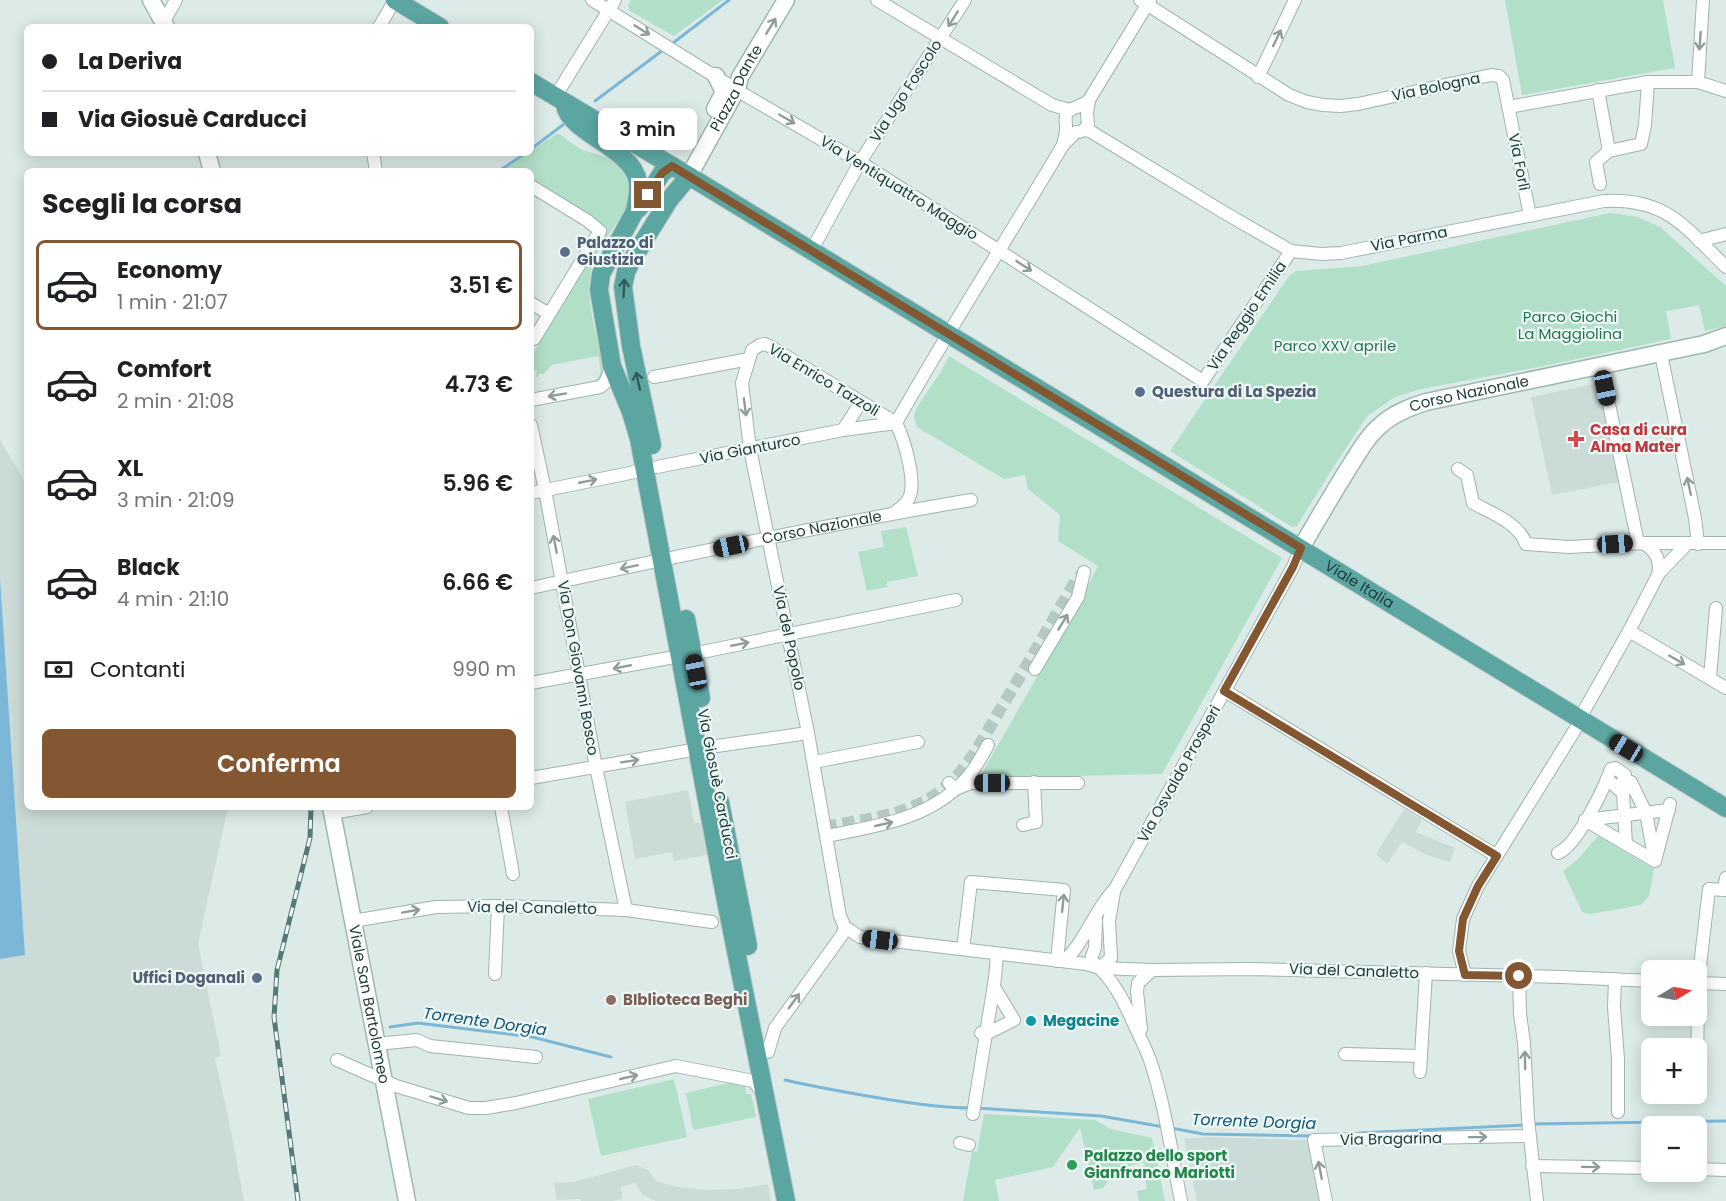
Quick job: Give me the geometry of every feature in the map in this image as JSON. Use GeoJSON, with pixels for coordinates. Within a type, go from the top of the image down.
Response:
{"type":"FeatureCollection","features":[{"type":"Feature","properties":{"kind":"main road"},"geometry":{"type":"LineString","coordinates":[[395,0],[435,24]]}},
{"type":"Feature","properties":{"kind":"main road","name":"Viale Italia"},"geometry":{"type":"LineString","coordinates":[[534,84],[1726,808]]}},
{"type":"Feature","properties":{"kind":"main road","name":"Via Giosuè Carducci"},"geometry":{"type":"LineString","coordinates":[[559,99],[567,114],[615,151],[634,170],[638,187],[635,211],[601,274],[599,290],[612,366],[651,469]]}},
{"type":"Feature","properties":{"kind":"main road","name":"Via Giosuè Carducci"},"geometry":{"type":"LineString","coordinates":[[635,211],[662,173],[680,171],[669,200],[626,272],[623,287],[624,301],[651,469],[686,655],[797,1201]]}},
{"type":"Feature","properties":{"kind":"main road"},"geometry":{"type":"LineString","coordinates":[[669,200],[703,193],[716,193]]}},
{"type":"Feature","properties":{"kind":"main road","name":"Via Giosuè Carducci"},"geometry":{"type":"LineString","coordinates":[[704,748],[724,891],[786,1201]]}},
{"type":"Feature","properties":{"kind":"street"},"geometry":{"type":"LineString","coordinates":[[151,0],[165,24]]}},
{"type":"Feature","properties":{"kind":"street"},"geometry":{"type":"LineString","coordinates":[[165,24],[176,0]]}},
{"type":"Feature","properties":{"kind":"street"},"geometry":{"type":"LineString","coordinates":[[381,24],[395,0]]}},
{"type":"Feature","properties":{"kind":"street","name":"Via Ventiquattro Maggio"},"geometry":{"type":"LineString","coordinates":[[592,0],[612,5],[716,76],[860,162],[1203,381]]}},
{"type":"Feature","properties":{"kind":"street","name":"Piazza Dante"},"geometry":{"type":"LineString","coordinates":[[680,171],[737,89],[740,77],[786,0]]}},
{"type":"Feature","properties":{"kind":"street","name":"Via Parma"},"geometry":{"type":"LineString","coordinates":[[877,0],[1077,120],[1098,136],[1225,213],[1291,250],[1321,254],[1341,253],[1530,216],[1602,192],[1620,200],[1640,202],[1658,208],[1674,218],[1726,267]]}},
{"type":"Feature","properties":{"kind":"street","name":"Via Ugo Foscolo"},"geometry":{"type":"LineString","coordinates":[[814,246],[860,162],[965,0]]}},
{"type":"Feature","properties":{"kind":"street"},"geometry":{"type":"LineString","coordinates":[[1235,67],[1257,76],[1295,0]]}},
{"type":"Feature","properties":{"kind":"street"},"geometry":{"type":"LineString","coordinates":[[1698,82],[1703,0]]}},
{"type":"Feature","properties":{"kind":"street"},"geometry":{"type":"LineString","coordinates":[[894,513],[908,500],[912,486],[901,433],[896,423],[1063,145],[1145,2]]}},
{"type":"Feature","properties":{"kind":"street","name":"Via Bologna"},"geometry":{"type":"LineString","coordinates":[[1145,2],[1257,76],[1289,95],[1307,102],[1340,106],[1358,104],[1491,75],[1499,76],[1503,80],[1508,107]]}},
{"type":"Feature","properties":{"kind":"street"},"geometry":{"type":"LineString","coordinates":[[559,99],[562,88],[612,5]]}},
{"type":"Feature","properties":{"kind":"street","name":"Piazza Dante"},"geometry":{"type":"LineString","coordinates":[[680,171],[724,92],[716,76]]}},
{"type":"Feature","properties":{"kind":"street"},"geometry":{"type":"LineString","coordinates":[[1602,192],[1596,162],[1609,151],[1641,144],[1645,125],[1648,82]]}},
{"type":"Feature","properties":{"kind":"street"},"geometry":{"type":"LineString","coordinates":[[1508,107],[1648,82],[1698,82],[1726,91]]}},
{"type":"Feature","properties":{"kind":"street"},"geometry":{"type":"LineString","coordinates":[[1598,90],[1609,151]]}},
{"type":"Feature","properties":{"kind":"street","name":"Via Forlì"},"geometry":{"type":"LineString","coordinates":[[1508,107],[1530,216]]}},
{"type":"Feature","properties":{"kind":"street"},"geometry":{"type":"LineString","coordinates":[[534,188],[588,221],[600,231],[534,337]]}},
{"type":"Feature","properties":{"kind":"street"},"geometry":{"type":"LineString","coordinates":[[1699,241],[1726,234]]}},
{"type":"Feature","properties":{"kind":"street","name":"Via Reggio Emilia"},"geometry":{"type":"LineString","coordinates":[[1203,381],[1291,250]]}},
{"type":"Feature","properties":{"kind":"street"},"geometry":{"type":"LineString","coordinates":[[534,305],[549,314]]}},
{"type":"Feature","properties":{"kind":"street","name":"Corso Nazionale"},"geometry":{"type":"LineString","coordinates":[[1301,548],[1370,436],[1408,407],[1661,354],[1704,344],[1726,336]]}},
{"type":"Feature","properties":{"kind":"street","name":"Via Enrico Tazzoli"},"geometry":{"type":"LineString","coordinates":[[654,377],[751,355],[760,345],[765,344],[896,423]]}},
{"type":"Feature","properties":{"kind":"street","name":"Corso Nazionale"},"geometry":{"type":"LineString","coordinates":[[1704,344],[1726,345]]}},
{"type":"Feature","properties":{"kind":"street"},"geometry":{"type":"LineString","coordinates":[[1465,975],[1459,951],[1463,919],[1478,886],[1581,720],[1584,709],[1629,632],[1658,575],[1693,544],[1695,518],[1661,354]]}},
{"type":"Feature","properties":{"kind":"street","name":"Via del Popolo"},"geometry":{"type":"LineString","coordinates":[[751,355],[742,383],[750,449],[814,762],[840,916],[845,927]]}},
{"type":"Feature","properties":{"kind":"street"},"geometry":{"type":"LineString","coordinates":[[534,399],[600,387],[612,366]]}},
{"type":"Feature","properties":{"kind":"street"},"geometry":{"type":"LineString","coordinates":[[1601,366],[1641,543],[1656,554],[1659,563],[1658,575]]}},
{"type":"Feature","properties":{"kind":"street"},"geometry":{"type":"LineString","coordinates":[[843,430],[861,402]]}},
{"type":"Feature","properties":{"kind":"street","name":"Via Gianturco"},"geometry":{"type":"LineString","coordinates":[[534,492],[843,430],[896,423]]}},
{"type":"Feature","properties":{"kind":"street","name":"Via Don Giovanni Bosco"},"geometry":{"type":"LineString","coordinates":[[534,439],[596,766],[626,910]]}},
{"type":"Feature","properties":{"kind":"street"},"geometry":{"type":"LineString","coordinates":[[1458,469],[1467,475],[1473,503],[1510,524],[1523,536],[1526,544],[1569,547],[1641,543],[1726,543]]}},
{"type":"Feature","properties":{"kind":"street","name":"Corso Nazionale"},"geometry":{"type":"LineString","coordinates":[[534,587],[768,538],[971,500]]}},
{"type":"Feature","properties":{"kind":"street","name":"Via Osvaldo Prosperi"},"geometry":{"type":"LineString","coordinates":[[1060,961],[1078,945],[1115,889],[1293,567],[1301,548]]}},
{"type":"Feature","properties":{"kind":"street"},"geometry":{"type":"LineString","coordinates":[[1035,669],[1078,597],[1084,572]]}},
{"type":"Feature","properties":{"kind":"street"},"geometry":{"type":"LineString","coordinates":[[534,682],[686,655],[956,600]]}},
{"type":"Feature","properties":{"kind":"street"},"geometry":{"type":"LineString","coordinates":[[1710,678],[1720,627],[1716,608]]}},
{"type":"Feature","properties":{"kind":"street"},"geometry":{"type":"LineString","coordinates":[[1629,632],[1726,688]]}},
{"type":"Feature","properties":{"kind":"street"},"geometry":{"type":"LineString","coordinates":[[1224,691],[1497,856]]}},
{"type":"Feature","properties":{"kind":"street"},"geometry":{"type":"LineString","coordinates":[[534,777],[704,748],[808,733]]}},
{"type":"Feature","properties":{"kind":"street"},"geometry":{"type":"LineString","coordinates":[[814,762],[918,742]]}},
{"type":"Feature","properties":{"kind":"street"},"geometry":{"type":"LineString","coordinates":[[827,836],[897,820],[931,807],[972,771],[988,745]]}},
{"type":"Feature","properties":{"kind":"street"},"geometry":{"type":"LineString","coordinates":[[1558,853],[1577,836],[1611,769],[1615,768],[1646,813],[1655,861]]}},
{"type":"Feature","properties":{"kind":"street"},"geometry":{"type":"LineString","coordinates":[[1607,779],[1626,783]]}},
{"type":"Feature","properties":{"kind":"street"},"geometry":{"type":"LineString","coordinates":[[1023,825],[1036,822],[1034,782]]}},
{"type":"Feature","properties":{"kind":"street"},"geometry":{"type":"LineString","coordinates":[[953,786],[964,787],[970,783],[1078,783]]}},
{"type":"Feature","properties":{"kind":"street"},"geometry":{"type":"LineString","coordinates":[[1626,783],[1626,844]]}},
{"type":"Feature","properties":{"kind":"street"},"geometry":{"type":"LineString","coordinates":[[1585,820],[1646,813],[1669,807],[1655,861]]}},
{"type":"Feature","properties":{"kind":"street","name":"Viale San Bartolomeo"},"geometry":{"type":"LineString","coordinates":[[332,810],[407,1201]]}},
{"type":"Feature","properties":{"kind":"street"},"geometry":{"type":"LineString","coordinates":[[502,810],[513,874]]}},
{"type":"Feature","properties":{"kind":"street"},"geometry":{"type":"LineString","coordinates":[[1585,820],[1655,861]]}},
{"type":"Feature","properties":{"kind":"street"},"geometry":{"type":"LineString","coordinates":[[1700,960],[1709,889],[1724,890],[1726,878]]}},
{"type":"Feature","properties":{"kind":"street"},"geometry":{"type":"LineString","coordinates":[[963,950],[971,882],[1064,890],[1060,961]]}},
{"type":"Feature","properties":{"kind":"street"},"geometry":{"type":"LineString","coordinates":[[1100,968],[1111,958],[1109,921],[1115,889]]}},
{"type":"Feature","properties":{"kind":"street"},"geometry":{"type":"LineString","coordinates":[[495,974],[498,906]]}},
{"type":"Feature","properties":{"kind":"street","name":"Via del Canaletto"},"geometry":{"type":"LineString","coordinates":[[353,921],[436,907],[498,906],[626,910],[712,922]]}},
{"type":"Feature","properties":{"kind":"street"},"geometry":{"type":"LineString","coordinates":[[1097,914],[1092,961],[1116,987],[1150,1062],[1181,1201]]}},
{"type":"Feature","properties":{"kind":"street"},"geometry":{"type":"LineString","coordinates":[[768,1052],[775,1028],[842,935],[845,927]]}},
{"type":"Feature","properties":{"kind":"street","name":"Via del Canaletto"},"geometry":{"type":"LineString","coordinates":[[845,927],[860,937],[1060,961],[1100,968],[1262,969],[1641,980]]}},
{"type":"Feature","properties":{"kind":"street"},"geometry":{"type":"LineString","coordinates":[[975,1108],[983,1034],[994,987],[998,954]]}},
{"type":"Feature","properties":{"kind":"street"},"geometry":{"type":"LineString","coordinates":[[1142,1042],[1138,983],[1152,969]]}},
{"type":"Feature","properties":{"kind":"street"},"geometry":{"type":"LineString","coordinates":[[1420,1072],[1426,974]]}},
{"type":"Feature","properties":{"kind":"street"},"geometry":{"type":"LineString","coordinates":[[1519,976],[1529,1136],[1537,1201]]}},
{"type":"Feature","properties":{"kind":"street"},"geometry":{"type":"LineString","coordinates":[[1615,979],[1618,1112]]}},
{"type":"Feature","properties":{"kind":"street"},"geometry":{"type":"LineString","coordinates":[[1707,983],[1726,984]]}},
{"type":"Feature","properties":{"kind":"street"},"geometry":{"type":"LineString","coordinates":[[983,1034],[1014,1020],[994,987]]}},
{"type":"Feature","properties":{"kind":"street"},"geometry":{"type":"LineString","coordinates":[[377,1044],[417,1040],[430,1046],[536,1057]]}},
{"type":"Feature","properties":{"kind":"street"},"geometry":{"type":"LineString","coordinates":[[1345,1054],[1421,1056]]}},
{"type":"Feature","properties":{"kind":"street"},"geometry":{"type":"LineString","coordinates":[[338,1060],[396,1086],[469,1108],[516,1103],[676,1066],[753,1082],[766,1096]]}},
{"type":"Feature","properties":{"kind":"street","name":"Via Bragarina"},"geometry":{"type":"LineString","coordinates":[[1326,1201],[1314,1140],[1529,1136]]}},
{"type":"Feature","properties":{"kind":"street"},"geometry":{"type":"LineString","coordinates":[[1532,1166],[1641,1168]]}},
{"type":"Feature","properties":{"kind":"street"},"geometry":{"type":"LineString","coordinates":[[1707,1169],[1726,1170]]}},
{"type":"Feature","properties":{"kind":"shaded area","name":"Casa di cura Alma Mater"},"geometry":{"type":"Polygon","coordinates":[[[1600,383],[1619,482],[1552,495],[1531,397],[1600,383]]]}},
{"type":"Feature","properties":{"kind":"shaded area"},"geometry":{"type":"Polygon","coordinates":[[[0,440],[24,480],[24,810],[227,810],[198,944],[221,1056],[215,1058],[244,1201],[0,1201],[0,959],[25,954],[0,578],[0,440]]]}},
{"type":"Feature","properties":{"kind":"shaded area"},"geometry":{"type":"Polygon","coordinates":[[[688,790],[694,823],[705,822],[711,854],[674,861],[672,852],[635,859],[625,802],[688,790]]]}},
{"type":"Feature","properties":{"kind":"shaded area"},"geometry":{"type":"Polygon","coordinates":[[[1404,809],[1422,820],[1416,832],[1455,848],[1450,862],[1427,855],[1402,842],[1387,864],[1376,854],[1404,809]]]}},
{"type":"Feature","properties":{"kind":"shaded area"},"geometry":{"type":"Polygon","coordinates":[[[1208,1137],[1307,1140],[1319,1201],[1197,1201],[1184,1139],[1208,1137]]]}},
{"type":"Feature","properties":{"kind":"shaded area"},"geometry":{"type":"Polygon","coordinates":[[[636,1165],[648,1170],[657,1182],[679,1187],[706,1190],[736,1189],[768,1184],[771,1201],[656,1201],[643,1195],[635,1183],[621,1187],[622,1199],[613,1201],[557,1200],[554,1183],[574,1182],[636,1165]]]}},
{"type":"Feature","properties":{"kind":"green space"},"geometry":{"type":"Polygon","coordinates":[[[631,0],[723,0],[674,36],[630,11],[628,5],[631,0]]]}},
{"type":"Feature","properties":{"kind":"green space"},"geometry":{"type":"Polygon","coordinates":[[[1505,0],[1663,0],[1675,68],[1522,95],[1505,0]]]}},
{"type":"Feature","properties":{"kind":"green space"},"geometry":{"type":"Polygon","coordinates":[[[558,133],[581,149],[621,165],[631,179],[632,190],[628,202],[596,256],[591,269],[591,312],[604,369],[601,378],[594,384],[600,371],[598,356],[552,365],[544,374],[538,374],[538,377],[536,377],[537,370],[534,370],[534,352],[602,239],[534,184],[534,168],[506,168],[524,156],[534,156],[534,149],[558,133]]]}},
{"type":"Feature","properties":{"kind":"green space","name":"Parco XXV aprile"},"geometry":{"type":"Polygon","coordinates":[[[1610,213],[1638,217],[1660,227],[1726,286],[1726,326],[1705,331],[1699,305],[1666,311],[1671,339],[1421,389],[1395,397],[1367,416],[1297,526],[1292,527],[1170,451],[1289,276],[1296,271],[1362,266],[1610,213]]]}},
{"type":"Feature","properties":{"kind":"green space"},"geometry":{"type":"Polygon","coordinates":[[[949,356],[1282,558],[1162,774],[979,778],[1098,566],[1058,541],[1060,515],[1028,489],[1025,475],[1004,479],[917,427],[914,416],[917,407],[949,356]]]}},
{"type":"Feature","properties":{"kind":"green space"},"geometry":{"type":"Polygon","coordinates":[[[906,527],[918,576],[887,582],[887,587],[867,591],[858,552],[884,547],[881,531],[906,527]]]}},
{"type":"Feature","properties":{"kind":"green space"},"geometry":{"type":"Polygon","coordinates":[[[1598,836],[1654,869],[1649,896],[1641,905],[1591,914],[1582,912],[1563,871],[1578,859],[1598,836]]]}},
{"type":"Feature","properties":{"kind":"green space"},"geometry":{"type":"Polygon","coordinates":[[[674,1079],[687,1137],[601,1156],[588,1099],[674,1079]]]}},
{"type":"Feature","properties":{"kind":"green space"},"geometry":{"type":"Polygon","coordinates":[[[737,1081],[739,1086],[745,1084],[746,1094],[751,1094],[756,1117],[693,1130],[686,1093],[737,1081]]]}},
{"type":"Feature","properties":{"kind":"green space"},"geometry":{"type":"Polygon","coordinates":[[[984,1114],[1095,1120],[1111,1129],[1152,1138],[1165,1201],[1139,1201],[1137,1191],[1147,1189],[1143,1167],[1145,1162],[1117,1169],[1103,1188],[1094,1190],[1080,1128],[1053,1167],[995,1180],[999,1201],[963,1201],[972,1151],[977,1152],[984,1114]]]}},
{"type":"Feature","properties":{"kind":"water"},"geometry":{"type":"Polygon","coordinates":[[[0,578],[25,955],[0,959],[0,578]]]}},
{"type":"Feature","properties":{"kind":"waterway"},"geometry":{"type":"LineString","coordinates":[[673,43],[729,0]]}},
{"type":"Feature","properties":{"kind":"waterway"},"geometry":{"type":"LineString","coordinates":[[595,101],[663,50]]}},
{"type":"Feature","properties":{"kind":"waterway"},"geometry":{"type":"LineString","coordinates":[[534,147],[564,124]]}},
{"type":"Feature","properties":{"kind":"waterway"},"geometry":{"type":"LineString","coordinates":[[504,168],[522,156]]}},
{"type":"Feature","properties":{"kind":"waterway","name":"Torrente Dorgia"},"geometry":{"type":"LineString","coordinates":[[390,1027],[418,1023],[532,1037],[611,1057]]}},
{"type":"Feature","properties":{"kind":"waterway","name":"Torrente Dorgia"},"geometry":{"type":"LineString","coordinates":[[785,1080],[891,1100],[940,1107],[970,1108]]}},
{"type":"Feature","properties":{"kind":"waterway","name":"Torrente Dorgia"},"geometry":{"type":"LineString","coordinates":[[977,1108],[1101,1116],[1164,1127]]}},
{"type":"Feature","properties":{"kind":"waterway","name":"Torrente Dorgia"},"geometry":{"type":"LineString","coordinates":[[1533,1124],[1726,1121]]}},
{"type":"Feature","properties":{"kind":"waterway","name":"Torrente Dorgia"},"geometry":{"type":"LineString","coordinates":[[1359,1133],[1526,1125]]}},
{"type":"Feature","properties":{"kind":"waterway","name":"Torrente Dorgia"},"geometry":{"type":"LineString","coordinates":[[1171,1128],[1203,1134],[1314,1136]]}},
{"type":"Feature","properties":{"kind":"tunnel"},"geometry":{"type":"LineString","coordinates":[[825,827],[896,813],[910,808],[935,795],[956,777],[980,743],[1076,580],[1084,572],[1081,570]]}},
{"type":"Feature","properties":{"kind":"railway"},"geometry":{"type":"LineString","coordinates":[[298,1201],[274,1017],[277,970],[310,838],[311,810]]}},
{"type":"Feature","properties":{"kind":"place","name":"Palazzo di Giustizia"},"geometry":{"type":"Point","coordinates":[565,252]}},
{"type":"Feature","properties":{"kind":"place","name":"Questura di La Spezia"},"geometry":{"type":"Point","coordinates":[1140,392]}},
{"type":"Feature","properties":{"kind":"place","name":"Casa di cura Alma Mater"},"geometry":{"type":"Point","coordinates":[1576,439]}},
{"type":"Feature","properties":{"kind":"place","name":"Uffici Doganali"},"geometry":{"type":"Point","coordinates":[257,978]}},
{"type":"Feature","properties":{"kind":"place","name":"BIblioteca Beghi"},"geometry":{"type":"Point","coordinates":[611,1000]}},
{"type":"Feature","properties":{"kind":"place","name":"Megacine"},"geometry":{"type":"Point","coordinates":[1031,1021]}},
{"type":"Feature","properties":{"kind":"place","name":"Palazzo dello sport Gianfranco Mariotti"},"geometry":{"type":"Point","coordinates":[1072,1165]}},
{"type":"Feature","properties":{"kind":"route"},"geometry":{"type":"LineString","coordinates":[[648,195],[662,173],[672,166],[1301,548],[1293,567],[1224,691],[1497,856],[1478,886],[1463,919],[1459,951],[1465,975],[1519,976]]}},
{"type":"Feature","properties":{"kind":"park label","name":"Parco Giochi La Maggiolina"},"geometry":{"type":"Point","coordinates":[1570,326]}}]}
